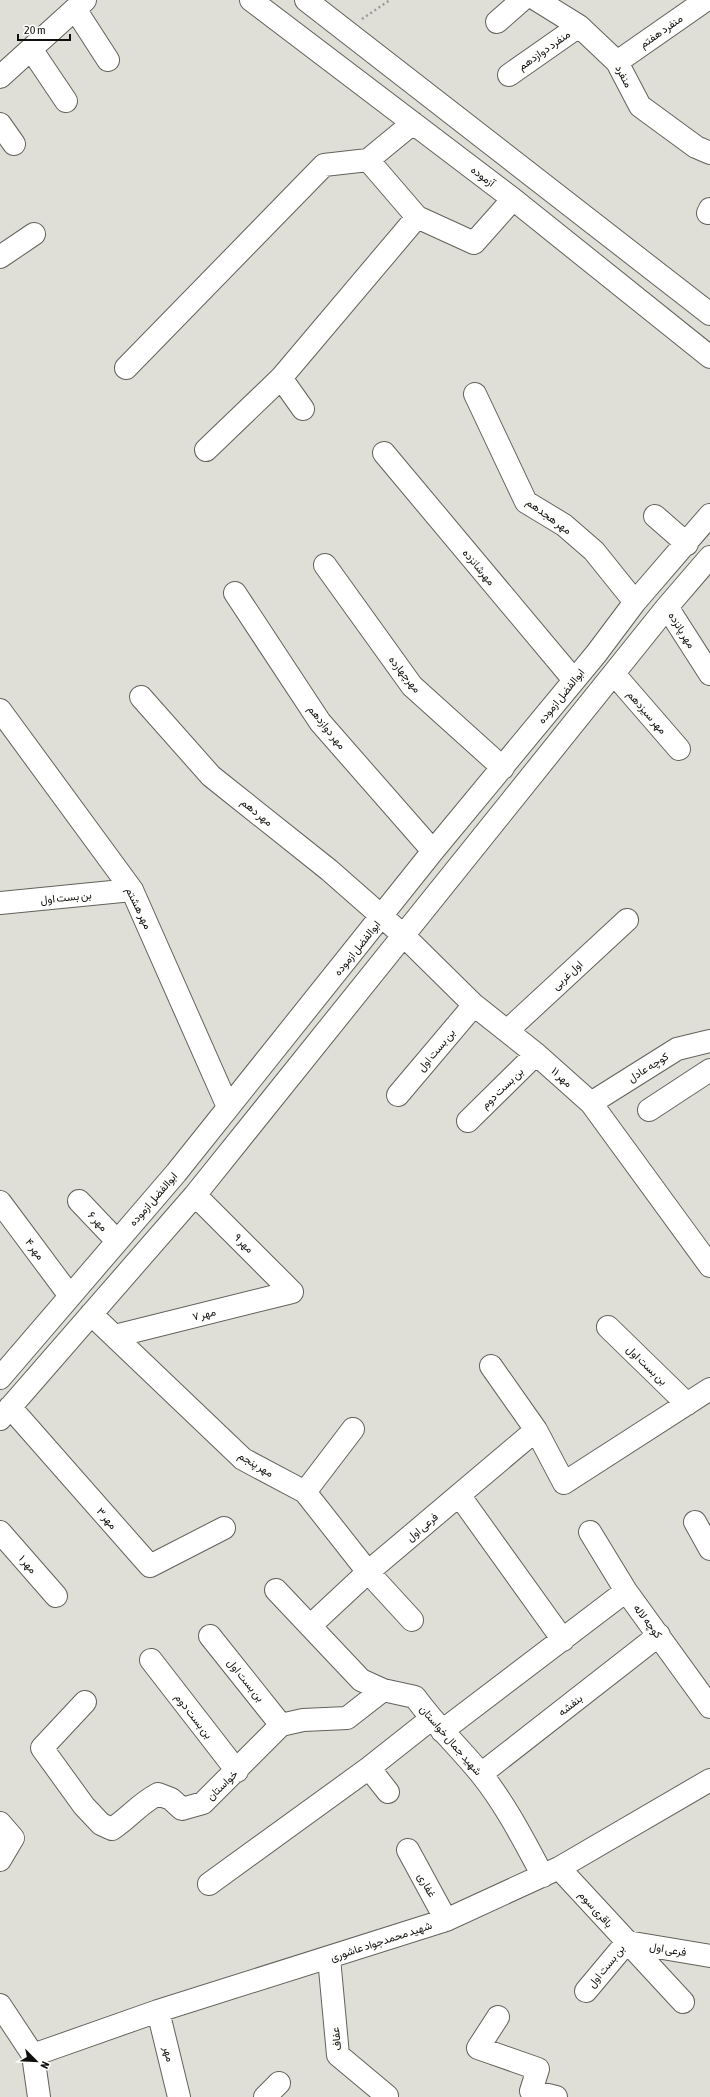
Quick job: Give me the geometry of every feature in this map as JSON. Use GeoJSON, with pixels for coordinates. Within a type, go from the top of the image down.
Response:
{"type":"FeatureCollection","features":[{"type":"Feature","properties":{"kind":"street","name":"آزموده"},"geometry":{"type":"LineString","coordinates":[[251,0],[513,199],[710,357]]}},
{"type":"Feature","properties":{"kind":"street"},"geometry":{"type":"LineString","coordinates":[[306,0],[709,313]]}},
{"type":"Feature","properties":{"kind":"street"},"geometry":{"type":"LineString","coordinates":[[497,22],[522,0]]}},
{"type":"Feature","properties":{"kind":"street","name":"منفرد هفتم"},"geometry":{"type":"LineString","coordinates":[[617,62],[706,0]]}},
{"type":"Feature","properties":{"kind":"street","name":"منفرد"},"geometry":{"type":"LineString","coordinates":[[545,2],[579,26],[617,62],[640,106],[696,147],[710,153]]}},
{"type":"Feature","properties":{"kind":"street"},"geometry":{"type":"LineString","coordinates":[[0,77],[80,5],[108,60]]}},
{"type":"Feature","properties":{"kind":"street","name":"منفرد دوازدهم"},"geometry":{"type":"LineString","coordinates":[[509,75],[579,26]]}},
{"type":"Feature","properties":{"kind":"street"},"geometry":{"type":"LineString","coordinates":[[31,49],[66,101]]}},
{"type":"Feature","properties":{"kind":"street"},"geometry":{"type":"LineString","coordinates":[[126,368],[324,165],[368,160],[413,123]]}},
{"type":"Feature","properties":{"kind":"street"},"geometry":{"type":"LineString","coordinates":[[0,124],[14,144]]}},
{"type":"Feature","properties":{"kind":"street"},"geometry":{"type":"LineString","coordinates":[[368,160],[418,217],[474,243],[513,199]]}},
{"type":"Feature","properties":{"kind":"street"},"geometry":{"type":"LineString","coordinates":[[206,450],[280,378],[418,217]]}},
{"type":"Feature","properties":{"kind":"street"},"geometry":{"type":"LineString","coordinates":[[0,257],[34,234]]}},
{"type":"Feature","properties":{"kind":"street"},"geometry":{"type":"LineString","coordinates":[[280,378],[303,409]]}},
{"type":"Feature","properties":{"kind":"street","name":"مهر هجدهم"},"geometry":{"type":"LineString","coordinates":[[474,394],[526,502],[564,525],[594,551],[636,602]]}},
{"type":"Feature","properties":{"kind":"street","name":"مهرشانزده"},"geometry":{"type":"LineString","coordinates":[[384,453],[574,680]]}},
{"type":"Feature","properties":{"kind":"street","name":"ابوالفضل ازموده"},"geometry":{"type":"LineString","coordinates":[[0,1378],[176,1173],[433,851],[503,768],[636,602],[687,544],[710,515]]}},
{"type":"Feature","properties":{"kind":"street"},"geometry":{"type":"LineString","coordinates":[[655,516],[687,544]]}},
{"type":"Feature","properties":{"kind":"street"},"geometry":{"type":"LineString","coordinates":[[5,1413],[195,1195],[667,607],[710,557]]}},
{"type":"Feature","properties":{"kind":"street","name":"مهرچهارده"},"geometry":{"type":"LineString","coordinates":[[325,564],[412,686],[503,768]]}},
{"type":"Feature","properties":{"kind":"street","name":"مهر دوازدهم"},"geometry":{"type":"LineString","coordinates":[[235,593],[320,722],[433,851]]}},
{"type":"Feature","properties":{"kind":"street","name":"مهر پانزده"},"geometry":{"type":"LineString","coordinates":[[667,607],[710,674]]}},
{"type":"Feature","properties":{"kind":"street","name":"مهر سیزدهم"},"geometry":{"type":"LineString","coordinates":[[614,674],[679,749]]}},
{"type":"Feature","properties":{"kind":"street","name":"مهر دهم"},"geometry":{"type":"LineString","coordinates":[[141,697],[211,776],[329,870],[381,918]]}},
{"type":"Feature","properties":{"kind":"street","name":"مهر هشتم"},"geometry":{"type":"LineString","coordinates":[[0,710],[132,890],[228,1107]]}},
{"type":"Feature","properties":{"kind":"street","name":"بن بست اول"},"geometry":{"type":"LineString","coordinates":[[0,904],[132,890]]}},
{"type":"Feature","properties":{"kind":"street","name":"مهر ۱۱"},"geometry":{"type":"LineString","coordinates":[[381,918],[403,936],[474,1004],[536,1054],[591,1103],[710,1266]]}},
{"type":"Feature","properties":{"kind":"street","name":"اول غربی"},"geometry":{"type":"LineString","coordinates":[[507,1031],[627,920]]}},
{"type":"Feature","properties":{"kind":"street","name":"بن بست اول"},"geometry":{"type":"LineString","coordinates":[[398,1095],[474,1004]]}},
{"type":"Feature","properties":{"kind":"street","name":"کوچه عادل"},"geometry":{"type":"LineString","coordinates":[[591,1103],[677,1049],[710,1041]]}},
{"type":"Feature","properties":{"kind":"street","name":"بن بست دوم"},"geometry":{"type":"LineString","coordinates":[[468,1121],[536,1054]]}},
{"type":"Feature","properties":{"kind":"street"},"geometry":{"type":"LineString","coordinates":[[649,1110],[710,1070]]}},
{"type":"Feature","properties":{"kind":"street","name":"مهر ۹"},"geometry":{"type":"LineString","coordinates":[[195,1195],[292,1292]]}},
{"type":"Feature","properties":{"kind":"street","name":"مهر ۶"},"geometry":{"type":"LineString","coordinates":[[79,1201],[117,1241]]}},
{"type":"Feature","properties":{"kind":"street","name":"مهر ۴"},"geometry":{"type":"LineString","coordinates":[[0,1202],[70,1296]]}},
{"type":"Feature","properties":{"kind":"street","name":"مهر ۷"},"geometry":{"type":"LineString","coordinates":[[115,1336],[292,1292]]}},
{"type":"Feature","properties":{"kind":"street","name":"مهر پنجم"},"geometry":{"type":"LineString","coordinates":[[91,1314],[243,1459],[305,1492],[368,1572],[412,1620]]}},
{"type":"Feature","properties":{"kind":"street","name":"بن بست اول"},"geometry":{"type":"LineString","coordinates":[[608,1327],[687,1404]]}},
{"type":"Feature","properties":{"kind":"street"},"geometry":{"type":"LineString","coordinates":[[491,1366],[536,1430],[564,1483],[710,1389]]}},
{"type":"Feature","properties":{"kind":"street","name":"مهر ۳"},"geometry":{"type":"LineString","coordinates":[[5,1413],[150,1566],[224,1528]]}},
{"type":"Feature","properties":{"kind":"street"},"geometry":{"type":"LineString","coordinates":[[305,1492],[353,1430]]}},
{"type":"Feature","properties":{"kind":"street","name":"فرعی اول"},"geometry":{"type":"LineString","coordinates":[[310,1626],[368,1572],[536,1430]]}},
{"type":"Feature","properties":{"kind":"street"},"geometry":{"type":"LineString","coordinates":[[459,1495],[562,1640]]}},
{"type":"Feature","properties":{"kind":"street"},"geometry":{"type":"LineString","coordinates":[[695,1522],[710,1549]]}},
{"type":"Feature","properties":{"kind":"street","name":"مهر ۱"},"geometry":{"type":"LineString","coordinates":[[0,1532],[56,1596]]}},
{"type":"Feature","properties":{"kind":"street","name":"کوچه لاله"},"geometry":{"type":"LineString","coordinates":[[590,1532],[626,1592],[710,1706]]}},
{"type":"Feature","properties":{"kind":"street","name":"شهید جمال خواستان"},"geometry":{"type":"LineString","coordinates":[[276,1590],[361,1680],[383,1690],[415,1697],[436,1725],[481,1774],[551,1872]]}},
{"type":"Feature","properties":{"kind":"street"},"geometry":{"type":"LineString","coordinates":[[208,1884],[369,1768],[562,1640],[626,1592]]}},
{"type":"Feature","properties":{"kind":"street","name":"بنفشه"},"geometry":{"type":"LineString","coordinates":[[481,1774],[659,1635]]}},
{"type":"Feature","properties":{"kind":"street","name":"بن بست اول"},"geometry":{"type":"LineString","coordinates":[[210,1636],[281,1725]]}},
{"type":"Feature","properties":{"kind":"street","name":"بن بست دوم"},"geometry":{"type":"LineString","coordinates":[[151,1660],[237,1771]]}},
{"type":"Feature","properties":{"kind":"street"},"geometry":{"type":"LineString","coordinates":[[281,1725],[303,1720],[347,1718],[383,1690]]}},
{"type":"Feature","properties":{"kind":"street","name":"خواستان"},"geometry":{"type":"LineString","coordinates":[[85,1702],[42,1748],[84,1806],[101,1824],[112,1829],[128,1818],[142,1802],[158,1794],[171,1799],[182,1809],[203,1803],[237,1771],[281,1725]]}},
{"type":"Feature","properties":{"kind":"street"},"geometry":{"type":"LineString","coordinates":[[369,1768],[388,1792]]}},
{"type":"Feature","properties":{"kind":"street","name":"شهید محمدجواد عاشوری"},"geometry":{"type":"LineString","coordinates":[[33,2055],[158,2011],[446,1920],[551,1872],[710,1780]]}},
{"type":"Feature","properties":{"kind":"street"},"geometry":{"type":"LineString","coordinates":[[0,1823],[12,1838],[0,1860]]}},
{"type":"Feature","properties":{"kind":"street","name":"غفاری"},"geometry":{"type":"LineString","coordinates":[[408,1850],[446,1920]]}},
{"type":"Feature","properties":{"kind":"street","name":"باقری سوم"},"geometry":{"type":"LineString","coordinates":[[551,1872],[627,1942],[683,2002]]}},
{"type":"Feature","properties":{"kind":"street","name":"بن بست اول"},"geometry":{"type":"LineString","coordinates":[[586,1991],[627,1942]]}},
{"type":"Feature","properties":{"kind":"street","name":"فرعی اول"},"geometry":{"type":"LineString","coordinates":[[627,1942],[710,1956]]}},
{"type":"Feature","properties":{"kind":"street","name":"عفاف"},"geometry":{"type":"LineString","coordinates":[[329,1958],[338,2055],[387,2096]]}},
{"type":"Feature","properties":{"kind":"street"},"geometry":{"type":"LineString","coordinates":[[0,2005],[33,2055],[39,2097]]}},
{"type":"Feature","properties":{"kind":"street","name":"مهر"},"geometry":{"type":"LineString","coordinates":[[158,2011],[179,2097]]}},
{"type":"Feature","properties":{"kind":"street"},"geometry":{"type":"LineString","coordinates":[[498,2017],[478,2048],[538,2069],[531,2091],[556,2097]]}},
{"type":"Feature","properties":{"kind":"path"},"geometry":{"type":"LineString","coordinates":[[345,30],[390,0]]}}]}
